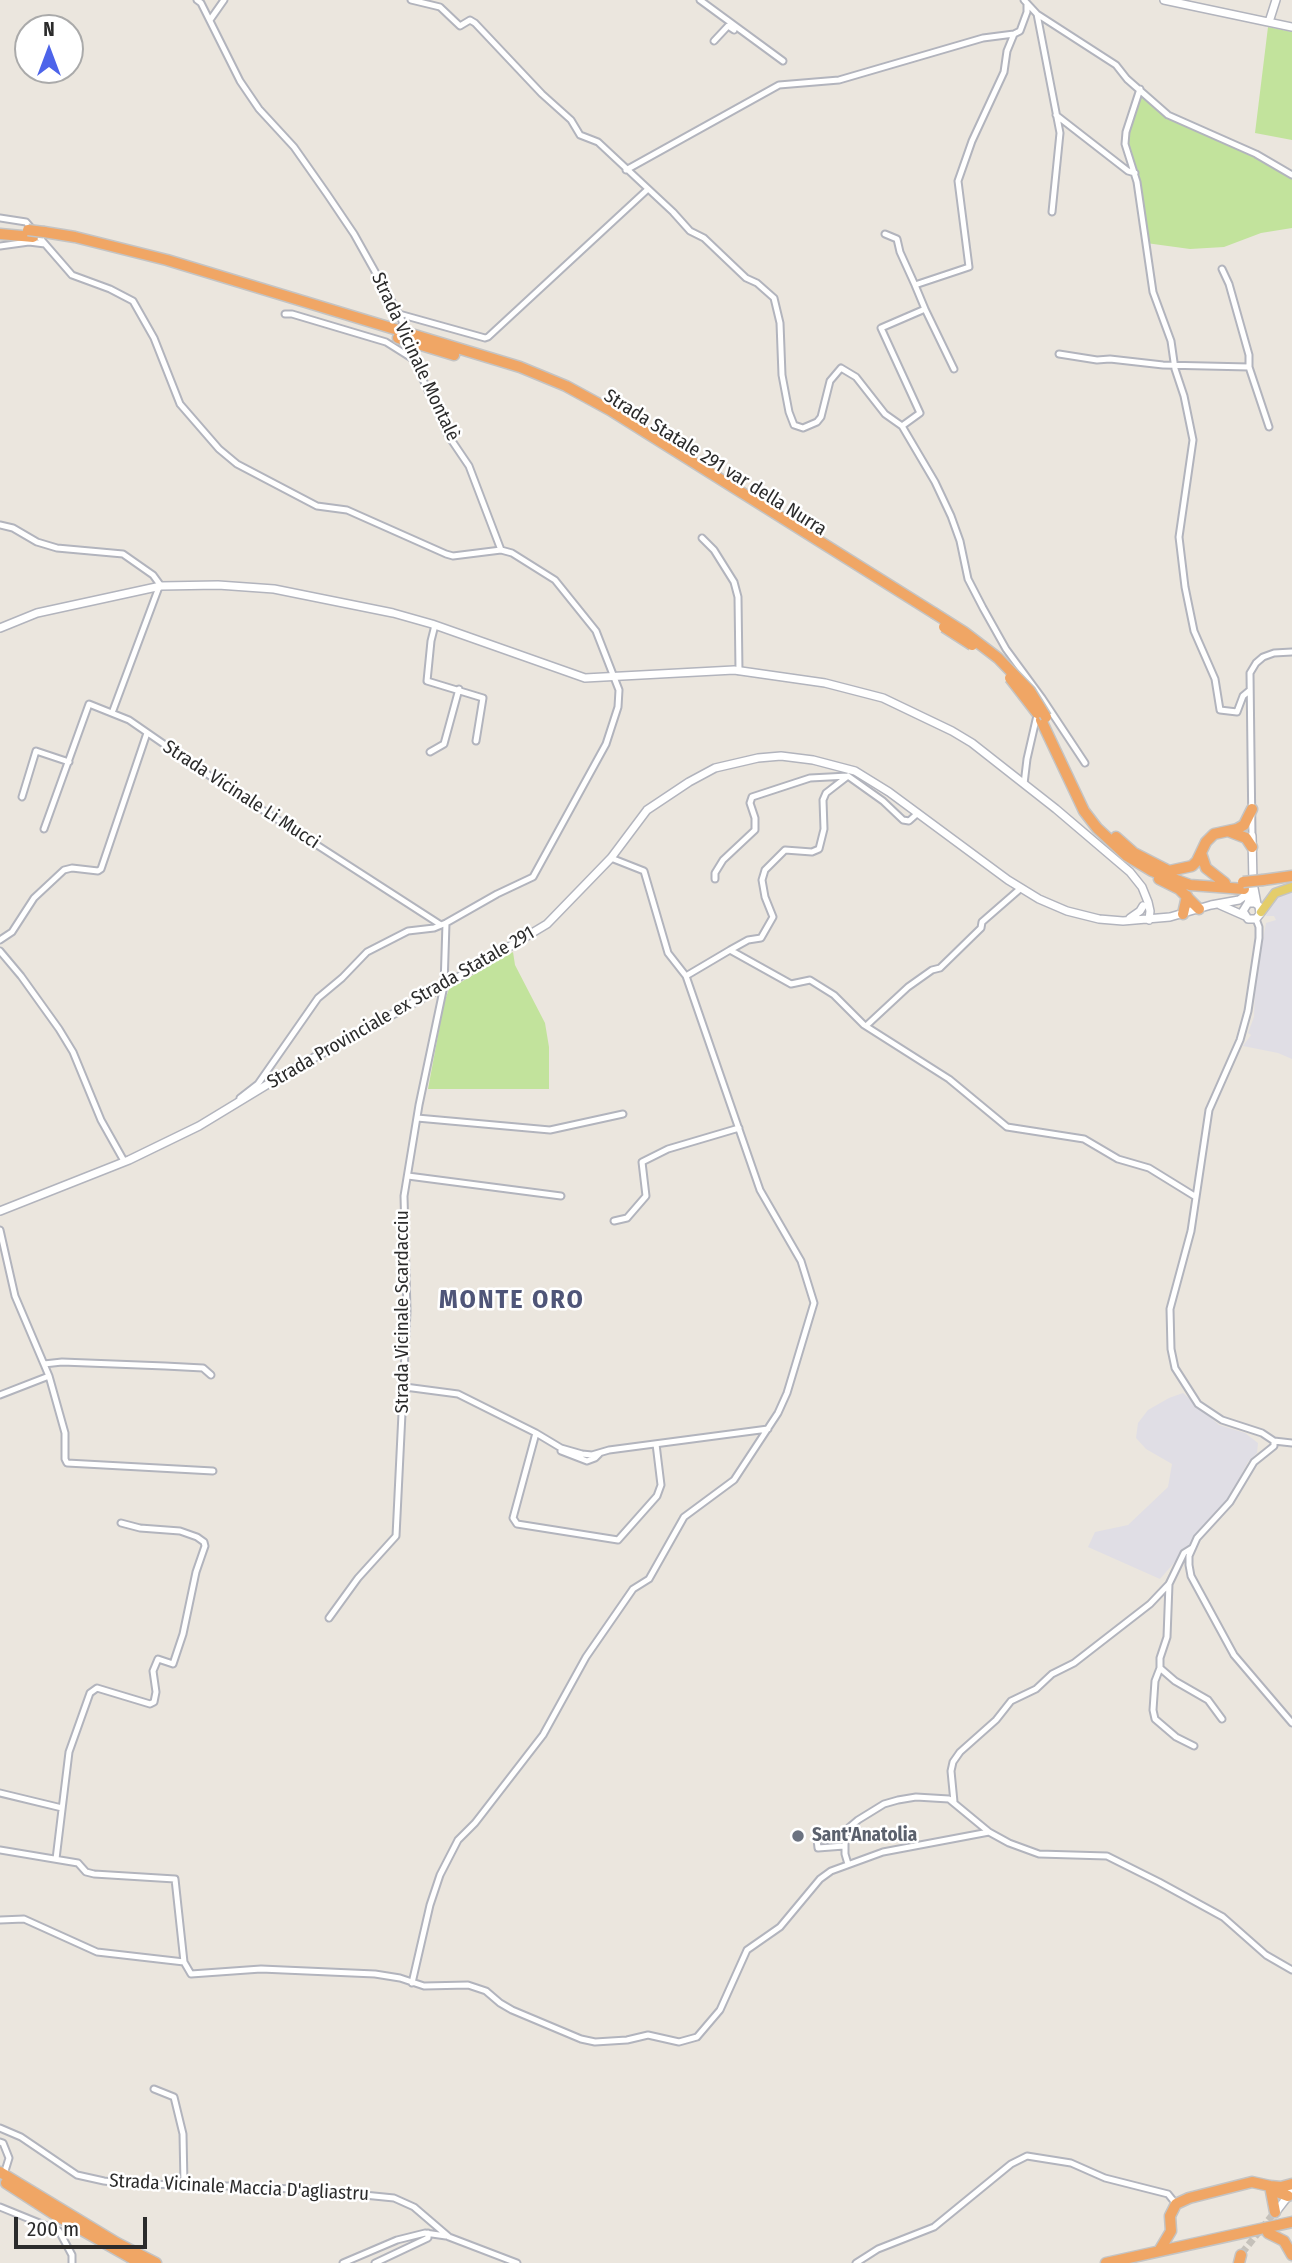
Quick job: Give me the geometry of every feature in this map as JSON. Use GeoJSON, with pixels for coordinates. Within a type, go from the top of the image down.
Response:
{"type":"FeatureCollection","features":[{"type":"Feature","properties":{"kind":"highway","name":"Strada Statale 291 var della Nurra"},"geometry":{"type":"LineString","coordinates":[[0,229],[46,238],[105,244],[180,264],[520,367],[586,399],[933,616],[984,654],[1015,684],[1043,718],[1086,801],[1107,830],[1135,853],[1191,879],[1253,886],[1292,876]]}},
{"type":"Feature","properties":{"kind":"highway","name":"Strada Statale 291 var della Nurra"},"geometry":{"type":"LineString","coordinates":[[0,234],[30,234]]}},
{"type":"Feature","properties":{"kind":"highway","name":"Strada Statale 291 var della Nurra"},"geometry":{"type":"LineString","coordinates":[[1043,718],[1084,811],[1102,833],[1139,864],[1190,885],[1292,884]]}},
{"type":"Feature","properties":{"kind":"highway"},"geometry":{"type":"LineString","coordinates":[[1169,871],[1192,866],[1206,842],[1214,835],[1244,825],[1252,809]]}},
{"type":"Feature","properties":{"kind":"highway"},"geometry":{"type":"LineString","coordinates":[[1232,830],[1252,841]]}},
{"type":"Feature","properties":{"kind":"highway"},"geometry":{"type":"LineString","coordinates":[[1201,853],[1206,868],[1224,883]]}},
{"type":"Feature","properties":{"kind":"highway"},"geometry":{"type":"LineString","coordinates":[[1139,864],[1149,874],[1179,889],[1199,909]]}},
{"type":"Feature","properties":{"kind":"highway"},"geometry":{"type":"LineString","coordinates":[[1183,914],[1187,896]]}},
{"type":"Feature","properties":{"kind":"highway"},"geometry":{"type":"LineString","coordinates":[[2,2174],[57,2216],[140,2263]]}},
{"type":"Feature","properties":{"kind":"highway"},"geometry":{"type":"LineString","coordinates":[[2,2174],[117,2243],[156,2263]]}},
{"type":"Feature","properties":{"kind":"highway"},"geometry":{"type":"LineString","coordinates":[[1159,2251],[1171,2231],[1170,2216],[1176,2204],[1189,2198],[1257,2182],[1290,2194]]}},
{"type":"Feature","properties":{"kind":"highway"},"geometry":{"type":"LineString","coordinates":[[1273,2188],[1292,2184]]}},
{"type":"Feature","properties":{"kind":"highway"},"geometry":{"type":"LineString","coordinates":[[1273,2188],[1275,2213]]}},
{"type":"Feature","properties":{"kind":"highway"},"geometry":{"type":"LineString","coordinates":[[1106,2263],[1292,2222]]}},
{"type":"Feature","properties":{"kind":"highway"},"geometry":{"type":"LineString","coordinates":[[1134,2263],[1292,2228]]}},
{"type":"Feature","properties":{"kind":"highway"},"geometry":{"type":"LineString","coordinates":[[1171,2231],[1181,2239],[1195,2244]]}},
{"type":"Feature","properties":{"kind":"highway"},"geometry":{"type":"LineString","coordinates":[[1268,2233],[1284,2241],[1292,2259]]}},
{"type":"Feature","properties":{"kind":"main road"},"geometry":{"type":"LineString","coordinates":[[1258,912],[1275,893],[1292,884]]}},
{"type":"Feature","properties":{"kind":"street","name":"Strada Vicinale Montalè"},"geometry":{"type":"LineString","coordinates":[[197,0],[248,92],[259,109],[294,147],[327,194],[354,234],[400,316],[412,357],[448,435],[468,466],[500,550]]}},
{"type":"Feature","properties":{"kind":"street"},"geometry":{"type":"LineString","coordinates":[[210,20],[224,0]]}},
{"type":"Feature","properties":{"kind":"street"},"geometry":{"type":"LineString","coordinates":[[411,0],[440,7],[460,26],[470,20],[475,23],[542,94],[571,120],[580,135],[598,142],[690,231],[704,238],[746,278],[757,283],[774,298],[780,323],[782,375],[794,425],[803,428],[817,422],[821,417],[830,382],[841,368],[856,377],[885,414],[902,426],[935,482],[951,516],[960,541],[968,579],[1006,649],[1085,764]]}},
{"type":"Feature","properties":{"kind":"street"},"geometry":{"type":"LineString","coordinates":[[700,0],[783,63],[728,26],[714,41]]}},
{"type":"Feature","properties":{"kind":"street"},"geometry":{"type":"LineString","coordinates":[[1164,0],[1292,27]]}},
{"type":"Feature","properties":{"kind":"street"},"geometry":{"type":"LineString","coordinates":[[1269,22],[1276,0]]}},
{"type":"Feature","properties":{"kind":"street"},"geometry":{"type":"LineString","coordinates":[[626,170],[779,85],[839,80],[984,38],[1014,34],[1020,31],[1024,22],[1027,12],[1025,2]]}},
{"type":"Feature","properties":{"kind":"street"},"geometry":{"type":"LineString","coordinates":[[1025,2],[1037,14],[1116,65],[1168,115],[1256,154],[1292,175]]}},
{"type":"Feature","properties":{"kind":"street"},"geometry":{"type":"LineString","coordinates":[[1037,14],[1060,144],[1052,212]]}},
{"type":"Feature","properties":{"kind":"street"},"geometry":{"type":"LineString","coordinates":[[915,285],[969,267],[958,181],[972,141],[1004,72],[1007,51],[1014,34]]}},
{"type":"Feature","properties":{"kind":"street"},"geometry":{"type":"LineString","coordinates":[[1140,89],[1125,139],[1135,173],[1149,274],[1155,300],[1171,341],[1193,440],[1180,522],[1179,546],[1185,587],[1194,631],[1212,671],[1220,710],[1237,712],[1243,696],[1249,691]]}},
{"type":"Feature","properties":{"kind":"street"},"geometry":{"type":"LineString","coordinates":[[1056,116],[1128,171],[1135,173]]}},
{"type":"Feature","properties":{"kind":"street"},"geometry":{"type":"LineString","coordinates":[[400,316],[488,337],[648,189]]}},
{"type":"Feature","properties":{"kind":"street"},"geometry":{"type":"LineString","coordinates":[[0,218],[26,222],[46,238],[72,275],[133,301],[154,338],[180,404],[219,449],[237,464],[317,506],[347,510],[446,554],[453,556],[500,550],[512,553],[555,580],[596,631],[619,690],[618,707],[606,744],[533,877],[443,924],[408,931],[367,952],[342,978],[317,998],[258,1084],[222,1111]]}},
{"type":"Feature","properties":{"kind":"street"},"geometry":{"type":"LineString","coordinates":[[886,234],[897,239],[925,309],[954,369]]}},
{"type":"Feature","properties":{"kind":"street"},"geometry":{"type":"LineString","coordinates":[[0,246],[46,238]]}},
{"type":"Feature","properties":{"kind":"street"},"geometry":{"type":"LineString","coordinates":[[1222,269],[1229,284],[1249,355],[1249,367],[1269,427]]}},
{"type":"Feature","properties":{"kind":"street"},"geometry":{"type":"LineString","coordinates":[[902,426],[920,413],[881,328],[925,309]]}},
{"type":"Feature","properties":{"kind":"street"},"geometry":{"type":"LineString","coordinates":[[285,314],[386,342],[412,357]]}},
{"type":"Feature","properties":{"kind":"street"},"geometry":{"type":"LineString","coordinates":[[1059,354],[1097,360],[1170,365],[1175,363],[1249,367]]}},
{"type":"Feature","properties":{"kind":"street"},"geometry":{"type":"LineString","coordinates":[[0,525],[57,548],[123,554],[153,575],[160,587]]}},
{"type":"Feature","properties":{"kind":"street"},"geometry":{"type":"LineString","coordinates":[[702,538],[714,550],[734,582],[738,597],[739,671]]}},
{"type":"Feature","properties":{"kind":"street"},"geometry":{"type":"LineString","coordinates":[[0,628],[37,614],[160,587],[219,585],[274,589],[393,613],[435,625],[585,678],[739,671],[825,683],[883,698],[972,743],[1130,872],[1142,887],[1150,912],[1149,920]]}},
{"type":"Feature","properties":{"kind":"street"},"geometry":{"type":"LineString","coordinates":[[44,829],[89,704],[111,713],[160,587]]}},
{"type":"Feature","properties":{"kind":"street"},"geometry":{"type":"LineString","coordinates":[[435,625],[427,681],[484,699],[476,741]]}},
{"type":"Feature","properties":{"kind":"street"},"geometry":{"type":"LineString","coordinates":[[1292,653],[1274,653],[1263,657],[1250,673],[1253,886],[1259,938],[1248,1012],[1240,1040],[1211,1103],[1191,1231],[1171,1301],[1171,1349],[1175,1368],[1198,1404],[1209,1413],[1262,1433],[1274,1441],[1292,1443]]}},
{"type":"Feature","properties":{"kind":"street"},"geometry":{"type":"LineString","coordinates":[[430,752],[444,744],[459,689]]}},
{"type":"Feature","properties":{"kind":"street"},"geometry":{"type":"LineString","coordinates":[[1024,784],[1027,759],[1042,698]]}},
{"type":"Feature","properties":{"kind":"street","name":"Strada Vicinale Li Mucci"},"geometry":{"type":"LineString","coordinates":[[111,713],[129,720],[210,776],[443,924]]}},
{"type":"Feature","properties":{"kind":"street"},"geometry":{"type":"LineString","coordinates":[[0,940],[12,932],[34,898],[64,870],[101,869],[147,733]]}},
{"type":"Feature","properties":{"kind":"street"},"geometry":{"type":"LineString","coordinates":[[22,797],[36,751],[69,762]]}},
{"type":"Feature","properties":{"kind":"street","name":"Strada Provinciale ex Strada Statale 291"},"geometry":{"type":"LineString","coordinates":[[0,1211],[124,1161],[199,1126],[547,924],[611,858],[637,821],[656,802],[715,768],[782,755],[855,771],[1021,888],[1066,911],[1099,919],[1149,920],[1231,902],[1247,904],[1258,912]]}},
{"type":"Feature","properties":{"kind":"street"},"geometry":{"type":"LineString","coordinates":[[715,879],[715,873],[723,860],[755,830],[755,818],[750,803],[752,797],[810,778],[848,776],[883,801],[903,820],[909,821],[918,813]]}},
{"type":"Feature","properties":{"kind":"street"},"geometry":{"type":"LineString","coordinates":[[686,976],[748,940],[761,938],[773,917],[762,880],[765,870],[785,850],[812,852],[819,849],[824,829],[823,800],[826,793],[848,776]]}},
{"type":"Feature","properties":{"kind":"street"},"geometry":{"type":"LineString","coordinates":[[412,1983],[430,1905],[440,1875],[458,1840],[475,1823],[543,1735],[586,1657],[633,1589],[649,1579],[684,1517],[734,1480],[768,1430],[787,1393],[814,1303],[801,1261],[761,1190],[686,976],[668,953],[644,871],[611,858]]}},
{"type":"Feature","properties":{"kind":"street"},"geometry":{"type":"LineString","coordinates":[[1231,902],[1239,900],[1253,886]]}},
{"type":"Feature","properties":{"kind":"street"},"geometry":{"type":"LineString","coordinates":[[1245,916],[1243,911],[1253,886]]}},
{"type":"Feature","properties":{"kind":"street"},"geometry":{"type":"LineString","coordinates":[[866,1026],[908,987],[932,970],[940,968],[981,928],[982,922],[1021,888]]}},
{"type":"Feature","properties":{"kind":"street"},"geometry":{"type":"LineString","coordinates":[[1123,921],[1135,916],[1146,904]]}},
{"type":"Feature","properties":{"kind":"street"},"geometry":{"type":"LineString","coordinates":[[1146,904],[1170,917]]}},
{"type":"Feature","properties":{"kind":"street"},"geometry":{"type":"LineString","coordinates":[[1220,905],[1250,919],[1258,912]]}},
{"type":"Feature","properties":{"kind":"street","name":"Strada Vicinale Scardacciu"},"geometry":{"type":"LineString","coordinates":[[329,1618],[358,1578],[396,1536],[407,1311],[404,1196],[444,986],[443,924]]}},
{"type":"Feature","properties":{"kind":"street"},"geometry":{"type":"LineString","coordinates":[[730,950],[791,984],[810,981],[834,995],[866,1026],[949,1079],[1007,1127],[1084,1139],[1118,1159],[1149,1168],[1196,1197]]}},
{"type":"Feature","properties":{"kind":"street"},"geometry":{"type":"LineString","coordinates":[[0,951],[42,1003],[73,1052],[101,1120],[124,1161]]}},
{"type":"Feature","properties":{"kind":"street"},"geometry":{"type":"LineString","coordinates":[[417,1118],[550,1130],[623,1114]]}},
{"type":"Feature","properties":{"kind":"street"},"geometry":{"type":"LineString","coordinates":[[614,1221],[627,1218],[646,1196],[642,1162],[668,1149],[739,1128]]}},
{"type":"Feature","properties":{"kind":"street"},"geometry":{"type":"LineString","coordinates":[[408,1176],[561,1196]]}},
{"type":"Feature","properties":{"kind":"street"},"geometry":{"type":"LineString","coordinates":[[0,1230],[16,1296],[49,1376],[65,1433],[67,1463],[213,1471]]}},
{"type":"Feature","properties":{"kind":"street"},"geometry":{"type":"LineString","coordinates":[[44,1364],[62,1362],[203,1368],[211,1375]]}},
{"type":"Feature","properties":{"kind":"street"},"geometry":{"type":"LineString","coordinates":[[0,1395],[49,1376]]}},
{"type":"Feature","properties":{"kind":"street"},"geometry":{"type":"LineString","coordinates":[[404,1389],[458,1394],[561,1448],[582,1454],[599,1454],[768,1430]]}},
{"type":"Feature","properties":{"kind":"street"},"geometry":{"type":"LineString","coordinates":[[536,1434],[513,1518],[517,1524],[618,1540],[657,1496],[661,1485],[656,1444]]}},
{"type":"Feature","properties":{"kind":"street"},"geometry":{"type":"LineString","coordinates":[[954,1802],[951,1771],[960,1752],[996,1720],[1011,1701],[1036,1689],[1052,1674],[1074,1663],[1150,1604],[1169,1584],[1184,1553],[1192,1548],[1209,1524],[1230,1502],[1254,1462],[1274,1446],[1274,1441]]}},
{"type":"Feature","properties":{"kind":"street"},"geometry":{"type":"LineString","coordinates":[[55,1859],[69,1752],[90,1693],[97,1688],[150,1704],[154,1702],[156,1692],[153,1671],[158,1659],[173,1664],[205,1546],[197,1537],[180,1531],[140,1528],[121,1523]]}},
{"type":"Feature","properties":{"kind":"street"},"geometry":{"type":"LineString","coordinates":[[1192,1548],[1189,1565],[1191,1576],[1234,1655],[1292,1723]]}},
{"type":"Feature","properties":{"kind":"street"},"geometry":{"type":"LineString","coordinates":[[1169,1584],[1167,1637],[1160,1658],[1153,1710],[1155,1719],[1175,1736],[1194,1746]]}},
{"type":"Feature","properties":{"kind":"street"},"geometry":{"type":"LineString","coordinates":[[1160,1668],[1175,1681],[1208,1700],[1223,1719]]}},
{"type":"Feature","properties":{"kind":"street"},"geometry":{"type":"LineString","coordinates":[[0,1793],[62,1808]]}},
{"type":"Feature","properties":{"kind":"street"},"geometry":{"type":"LineString","coordinates":[[848,1864],[845,1831],[858,1820],[884,1804],[925,1796],[949,1799],[989,1832],[1009,1843],[1039,1854],[1107,1856],[1160,1882],[1223,1917],[1276,1962],[1292,1970]]}},
{"type":"Feature","properties":{"kind":"street"},"geometry":{"type":"LineString","coordinates":[[0,1850],[78,1863],[86,1872],[94,1874],[175,1879],[184,1962],[191,1974],[261,1969],[375,1974],[424,1986],[454,1984],[486,1991],[512,2010],[581,2039],[611,2042],[654,2035],[668,2041],[688,2041],[697,2038],[720,2010],[747,1950],[780,1927],[820,1879],[831,1871],[901,1848],[989,1832]]}},
{"type":"Feature","properties":{"kind":"street"},"geometry":{"type":"LineString","coordinates":[[844,1836],[817,1839],[818,1848],[845,1846]]}},
{"type":"Feature","properties":{"kind":"street"},"geometry":{"type":"LineString","coordinates":[[0,1920],[24,1919],[97,1952],[184,1962]]}},
{"type":"Feature","properties":{"kind":"street"},"geometry":{"type":"LineString","coordinates":[[154,2089],[174,2097],[183,2134],[184,2184]]}},
{"type":"Feature","properties":{"kind":"street","name":"Strada Vicinale Maccia D'agliastru"},"geometry":{"type":"LineString","coordinates":[[0,2129],[21,2137],[77,2175],[135,2185],[184,2184],[314,2190],[394,2198],[415,2207],[449,2237],[517,2263]]}},
{"type":"Feature","properties":{"kind":"street"},"geometry":{"type":"LineString","coordinates":[[0,2142],[3,2143],[9,2158],[2,2174]]}},
{"type":"Feature","properties":{"kind":"street"},"geometry":{"type":"LineString","coordinates":[[856,2263],[878,2249],[934,2227],[1011,2164],[1027,2156],[1071,2163],[1105,2178],[1168,2194],[1176,2204]]}},
{"type":"Feature","properties":{"kind":"street"},"geometry":{"type":"LineString","coordinates":[[1275,2213],[1290,2194]]}},
{"type":"Feature","properties":{"kind":"street"},"geometry":{"type":"LineString","coordinates":[[0,2207],[59,2231],[72,2255],[72,2263]]}},
{"type":"Feature","properties":{"kind":"street"},"geometry":{"type":"LineString","coordinates":[[375,2263],[428,2238],[428,2233]]}},
{"type":"Feature","properties":{"kind":"street"},"geometry":{"type":"LineString","coordinates":[[343,2263],[397,2241],[428,2233],[449,2237]]}},
{"type":"Feature","properties":{"kind":"shaded area"},"geometry":{"type":"Polygon","coordinates":[[[1292,889],[1292,1059],[1278,1053],[1243,1046],[1251,1035],[1248,1033],[1254,1017],[1255,984],[1266,923],[1276,920],[1274,916],[1266,916],[1272,902],[1292,889]]]}},
{"type":"Feature","properties":{"kind":"shaded area"},"geometry":{"type":"Polygon","coordinates":[[[1183,1393],[1219,1425],[1245,1433],[1258,1443],[1257,1453],[1248,1462],[1227,1502],[1160,1579],[1088,1547],[1095,1532],[1128,1525],[1168,1487],[1172,1464],[1146,1449],[1136,1438],[1138,1423],[1148,1410],[1183,1393]]]}},
{"type":"Feature","properties":{"kind":"green space"},"geometry":{"type":"Polygon","coordinates":[[[1268,27],[1292,32],[1292,140],[1255,133],[1268,27]]]}},
{"type":"Feature","properties":{"kind":"green space"},"geometry":{"type":"Polygon","coordinates":[[[1144,93],[1170,116],[1292,173],[1292,228],[1261,233],[1224,247],[1190,249],[1146,243],[1138,176],[1127,138],[1136,99],[1144,93]]]}},
{"type":"Feature","properties":{"kind":"green space"},"geometry":{"type":"Polygon","coordinates":[[[513,952],[515,965],[545,1023],[549,1047],[549,1089],[428,1089],[449,989],[513,952]]]}},
{"type":"Feature","properties":{"kind":"tunnel"},"geometry":{"type":"LineString","coordinates":[[1242,2253],[1274,2213]]}},
{"type":"Feature","properties":{"kind":"place","name":"Sant'Anatolia"},"geometry":{"type":"Point","coordinates":[798,1836]}},
{"type":"Feature","properties":{"kind":"district","name":"MONTE ORO"},"geometry":{"type":"Point","coordinates":[512,1301]}}]}
